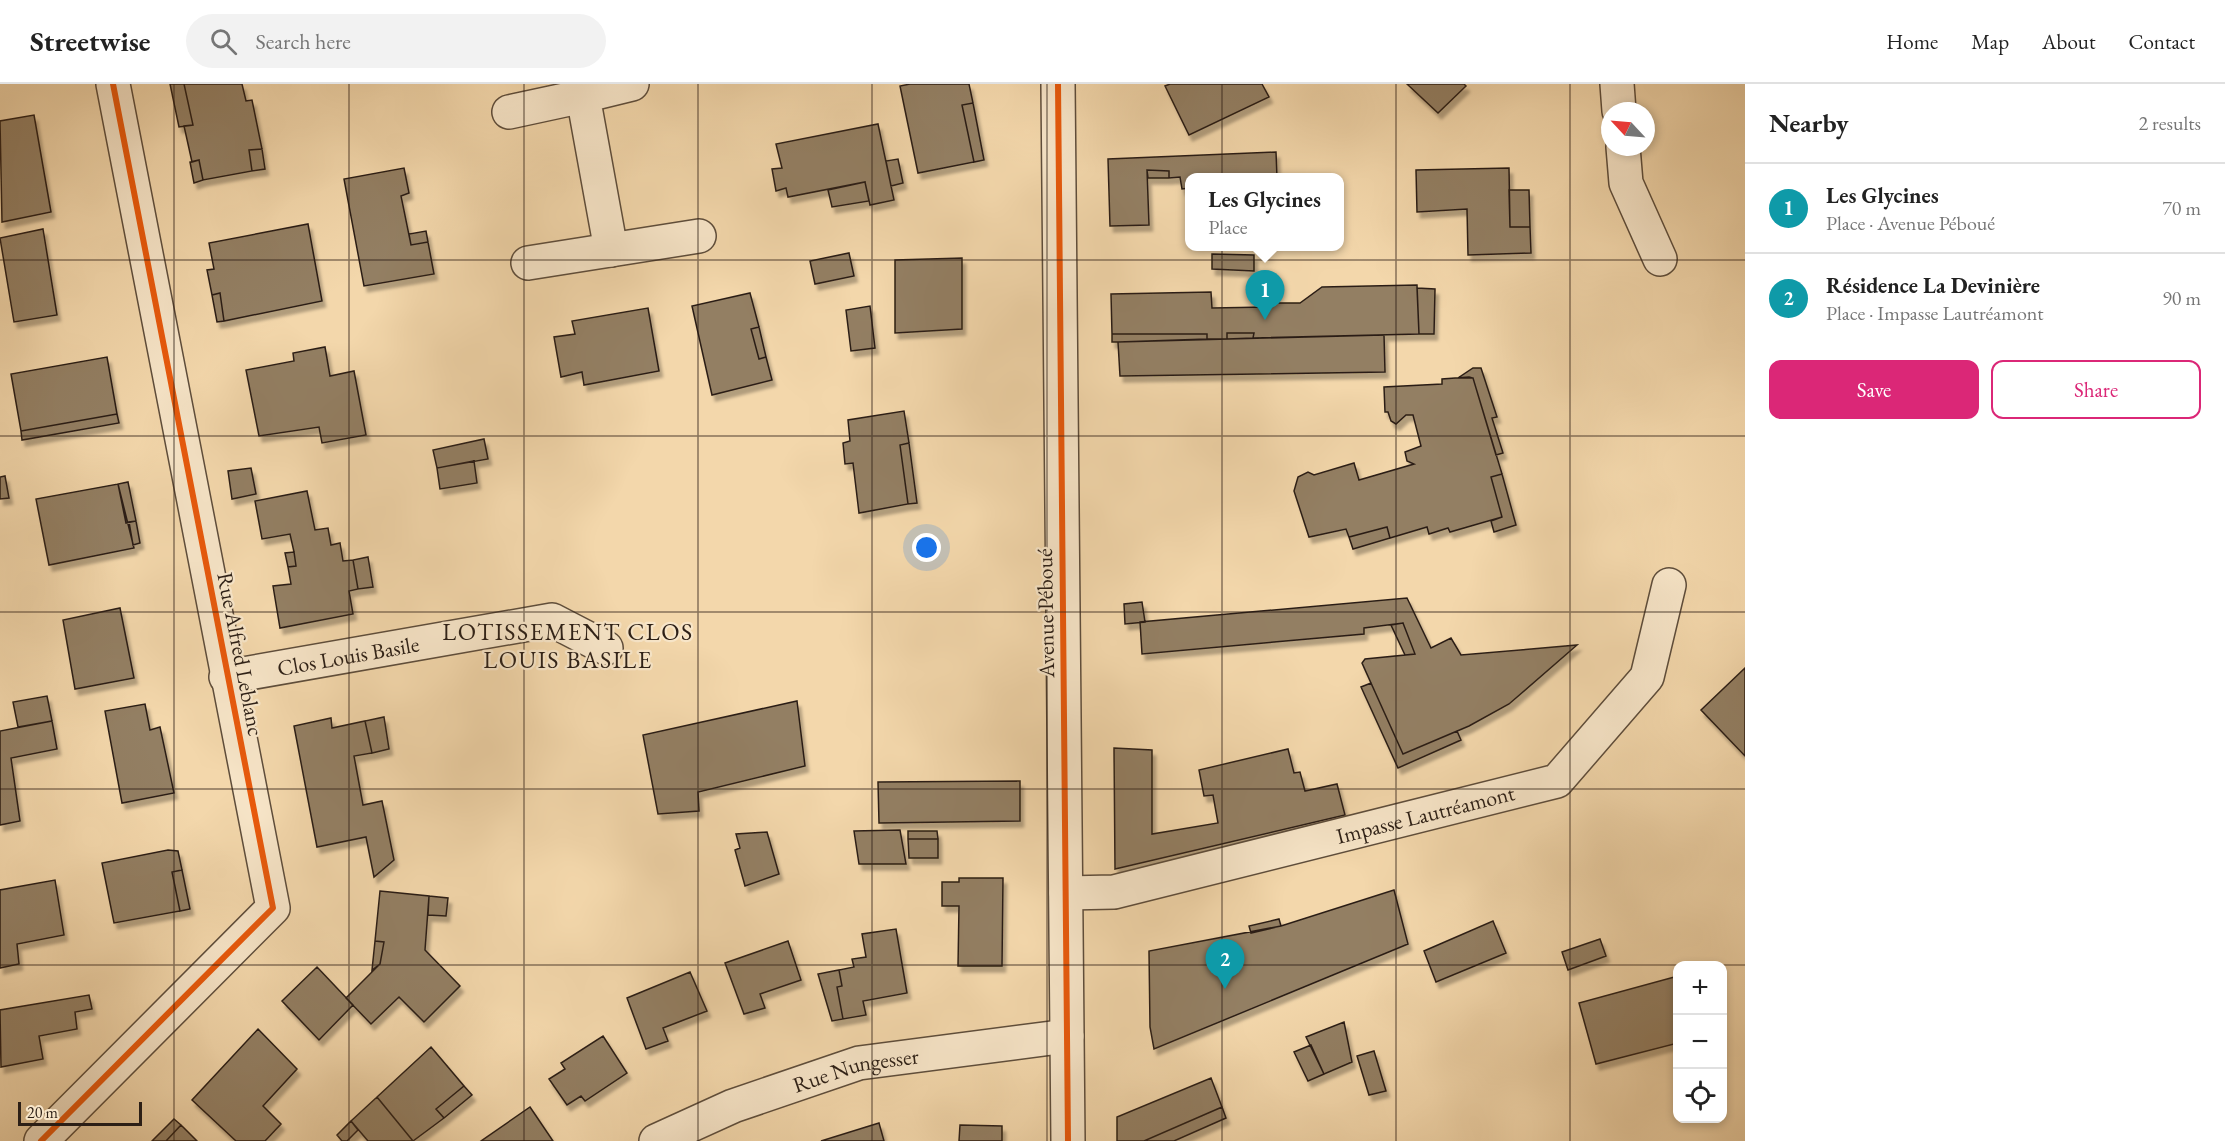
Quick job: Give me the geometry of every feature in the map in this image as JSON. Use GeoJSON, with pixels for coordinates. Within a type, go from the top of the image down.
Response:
{"type":"FeatureCollection","features":[{"type":"Feature","properties":{"kind":"street","name":"Rue Alfred Leblanc"},"geometry":{"type":"LineString","coordinates":[[41,1141],[273,908],[226,677],[113,84]]}},
{"type":"Feature","properties":{"kind":"street"},"geometry":{"type":"LineString","coordinates":[[509,112],[632,84]]}},
{"type":"Feature","properties":{"kind":"street","name":"Avenue Péboué"},"geometry":{"type":"LineString","coordinates":[[1058,84],[1068,1141]]}},
{"type":"Feature","properties":{"kind":"street"},"geometry":{"type":"LineString","coordinates":[[1617,84],[1618,102]]}},
{"type":"Feature","properties":{"kind":"street"},"geometry":{"type":"LineString","coordinates":[[583,96],[611,250]]}},
{"type":"Feature","properties":{"kind":"street"},"geometry":{"type":"LineString","coordinates":[[1624,156],[1626,183],[1660,260]]}},
{"type":"Feature","properties":{"kind":"street"},"geometry":{"type":"LineString","coordinates":[[528,263],[699,236]]}},
{"type":"Feature","properties":{"kind":"street","name":"Impasse Lautréamont"},"geometry":{"type":"LineString","coordinates":[[1066,893],[1114,892],[1557,781],[1647,677],[1669,585]]}},
{"type":"Feature","properties":{"kind":"street","name":"Clos Louis Basile"},"geometry":{"type":"LineString","coordinates":[[226,677],[552,620],[606,648]]}},
{"type":"Feature","properties":{"kind":"street","name":"Rue Nungesser"},"geometry":{"type":"LineString","coordinates":[[656,1141],[733,1106],[859,1063],[1067,1036]]}},
{"type":"Feature","properties":{"kind":"building"},"geometry":{"type":"Polygon","coordinates":[[[170,84],[184,84],[193,125],[179,127],[170,84]]]}},
{"type":"Feature","properties":{"kind":"building"},"geometry":{"type":"Polygon","coordinates":[[[184,84],[242,84],[246,101],[252,100],[262,149],[249,150],[252,171],[203,180],[199,160],[192,162],[184,126],[193,125],[184,84]]]}},
{"type":"Feature","properties":{"kind":"building"},"geometry":{"type":"Polygon","coordinates":[[[969,84],[973,103],[962,105],[974,162],[918,173],[900,86],[969,84]]]}},
{"type":"Feature","properties":{"kind":"building"},"geometry":{"type":"Polygon","coordinates":[[[1170,84],[1262,84],[1269,97],[1189,135],[1165,86],[1170,84]]]}},
{"type":"Feature","properties":{"kind":"building"},"geometry":{"type":"Polygon","coordinates":[[[1407,84],[1464,84],[1466,86],[1438,113],[1407,84]]]}},
{"type":"Feature","properties":{"kind":"building"},"geometry":{"type":"Polygon","coordinates":[[[973,103],[984,160],[974,162],[962,105],[973,103]]]}},
{"type":"Feature","properties":{"kind":"building"},"geometry":{"type":"Polygon","coordinates":[[[34,115],[51,212],[2,222],[0,121],[34,115]]]}},
{"type":"Feature","properties":{"kind":"building"},"geometry":{"type":"Polygon","coordinates":[[[878,124],[894,200],[870,205],[865,182],[788,197],[786,188],[776,191],[772,169],[782,168],[776,144],[878,124]]]}},
{"type":"Feature","properties":{"kind":"building"},"geometry":{"type":"Polygon","coordinates":[[[262,149],[265,169],[252,171],[249,150],[262,149]]]}},
{"type":"Feature","properties":{"kind":"building"},"geometry":{"type":"Polygon","coordinates":[[[1276,152],[1277,173],[1185,173],[1185,189],[1182,189],[1180,177],[1169,178],[1169,171],[1147,170],[1149,225],[1110,226],[1108,159],[1276,152]]]}},
{"type":"Feature","properties":{"kind":"building"},"geometry":{"type":"Polygon","coordinates":[[[898,159],[903,183],[891,186],[886,161],[898,159]]]}},
{"type":"Feature","properties":{"kind":"building"},"geometry":{"type":"Polygon","coordinates":[[[199,160],[203,180],[194,183],[190,162],[199,160]]]}},
{"type":"Feature","properties":{"kind":"building"},"geometry":{"type":"Polygon","coordinates":[[[404,168],[409,193],[401,196],[411,245],[428,242],[434,274],[364,286],[344,179],[404,168]]]}},
{"type":"Feature","properties":{"kind":"building"},"geometry":{"type":"Polygon","coordinates":[[[1509,168],[1510,227],[1530,227],[1531,253],[1468,255],[1467,209],[1417,212],[1416,170],[1509,168]]]}},
{"type":"Feature","properties":{"kind":"building"},"geometry":{"type":"Polygon","coordinates":[[[1147,170],[1169,171],[1169,178],[1148,178],[1147,170]]]}},
{"type":"Feature","properties":{"kind":"building"},"geometry":{"type":"Polygon","coordinates":[[[865,182],[869,201],[832,207],[828,190],[865,182]]]}},
{"type":"Feature","properties":{"kind":"building"},"geometry":{"type":"Polygon","coordinates":[[[1509,190],[1529,190],[1530,227],[1510,227],[1509,190]]]}},
{"type":"Feature","properties":{"kind":"building"},"geometry":{"type":"Polygon","coordinates":[[[308,224],[322,301],[224,321],[220,293],[212,295],[207,270],[214,269],[209,243],[308,224]]]}},
{"type":"Feature","properties":{"kind":"building"},"geometry":{"type":"Polygon","coordinates":[[[43,229],[57,315],[14,322],[0,238],[43,229]]]}},
{"type":"Feature","properties":{"kind":"building"},"geometry":{"type":"Polygon","coordinates":[[[426,231],[428,242],[411,245],[409,234],[426,231]]]}},
{"type":"Feature","properties":{"kind":"building"},"geometry":{"type":"Polygon","coordinates":[[[849,253],[854,276],[815,284],[810,261],[849,253]]]}},
{"type":"Feature","properties":{"kind":"building"},"geometry":{"type":"Polygon","coordinates":[[[1212,254],[1254,255],[1254,271],[1212,269],[1212,254]]]}},
{"type":"Feature","properties":{"kind":"building"},"geometry":{"type":"Polygon","coordinates":[[[962,258],[962,329],[895,333],[895,260],[962,258]]]}},
{"type":"Feature","properties":{"kind":"building"},"geometry":{"type":"Polygon","coordinates":[[[1417,285],[1419,334],[1253,338],[1254,333],[1227,333],[1227,339],[1207,339],[1207,334],[1112,334],[1111,294],[1211,292],[1212,308],[1267,307],[1267,303],[1300,303],[1322,287],[1417,285]]]}},
{"type":"Feature","properties":{"kind":"building"},"geometry":{"type":"Polygon","coordinates":[[[1417,288],[1435,289],[1434,334],[1419,334],[1417,288]]]}},
{"type":"Feature","properties":{"kind":"building"},"geometry":{"type":"Polygon","coordinates":[[[220,293],[224,321],[217,322],[212,295],[220,293]]]}},
{"type":"Feature","properties":{"kind":"building"},"geometry":{"type":"Polygon","coordinates":[[[750,293],[759,327],[751,329],[759,359],[766,357],[772,380],[712,395],[692,306],[750,293]]]}},
{"type":"Feature","properties":{"kind":"building"},"geometry":{"type":"Polygon","coordinates":[[[870,306],[875,348],[851,351],[846,310],[870,306]]]}},
{"type":"Feature","properties":{"kind":"building"},"geometry":{"type":"Polygon","coordinates":[[[648,308],[659,371],[584,385],[582,372],[561,377],[554,337],[575,334],[572,321],[648,308]]]}},
{"type":"Feature","properties":{"kind":"building"},"geometry":{"type":"Polygon","coordinates":[[[759,327],[766,357],[759,359],[751,329],[759,327]]]}},
{"type":"Feature","properties":{"kind":"building"},"geometry":{"type":"Polygon","coordinates":[[[1227,333],[1254,333],[1253,338],[1227,339],[1227,333]]]}},
{"type":"Feature","properties":{"kind":"building"},"geometry":{"type":"Polygon","coordinates":[[[1112,334],[1207,334],[1207,339],[1112,342],[1112,334]]]}},
{"type":"Feature","properties":{"kind":"building"},"geometry":{"type":"Polygon","coordinates":[[[1384,335],[1385,372],[1120,376],[1118,342],[1384,335]]]}},
{"type":"Feature","properties":{"kind":"building"},"geometry":{"type":"Polygon","coordinates":[[[325,347],[330,376],[354,371],[366,435],[322,443],[319,427],[259,436],[246,370],[294,361],[293,353],[325,347]]]}},
{"type":"Feature","properties":{"kind":"building"},"geometry":{"type":"Polygon","coordinates":[[[107,357],[117,414],[21,431],[11,374],[107,357]]]}},
{"type":"Feature","properties":{"kind":"building"},"geometry":{"type":"Polygon","coordinates":[[[1473,368],[1481,368],[1497,417],[1492,418],[1503,453],[1496,455],[1473,378],[1458,378],[1473,368]]]}},
{"type":"Feature","properties":{"kind":"building"},"geometry":{"type":"Polygon","coordinates":[[[1473,378],[1502,474],[1491,477],[1502,517],[1450,532],[1448,528],[1429,534],[1427,527],[1390,538],[1387,527],[1349,537],[1346,529],[1309,537],[1294,491],[1298,477],[1308,472],[1314,475],[1354,463],[1359,480],[1414,464],[1407,461],[1405,452],[1421,446],[1413,415],[1406,415],[1396,424],[1391,421],[1388,412],[1385,412],[1384,387],[1442,384],[1442,379],[1473,378]]]}},
{"type":"Feature","properties":{"kind":"building"},"geometry":{"type":"Polygon","coordinates":[[[904,411],[909,443],[900,445],[908,504],[859,513],[853,463],[845,464],[843,443],[850,441],[848,420],[904,411]]]}},
{"type":"Feature","properties":{"kind":"building"},"geometry":{"type":"Polygon","coordinates":[[[117,414],[119,423],[22,440],[21,431],[117,414]]]}},
{"type":"Feature","properties":{"kind":"building"},"geometry":{"type":"Polygon","coordinates":[[[484,439],[488,459],[437,468],[433,450],[484,439]]]}},
{"type":"Feature","properties":{"kind":"building"},"geometry":{"type":"Polygon","coordinates":[[[909,443],[917,503],[908,504],[900,445],[909,443]]]}},
{"type":"Feature","properties":{"kind":"building"},"geometry":{"type":"Polygon","coordinates":[[[474,461],[477,483],[440,489],[437,468],[474,461]]]}},
{"type":"Feature","properties":{"kind":"building"},"geometry":{"type":"Polygon","coordinates":[[[251,468],[256,494],[232,499],[228,471],[251,468]]]}},
{"type":"Feature","properties":{"kind":"building"},"geometry":{"type":"Polygon","coordinates":[[[1502,474],[1516,525],[1494,532],[1491,521],[1502,517],[1491,477],[1502,474]]]}},
{"type":"Feature","properties":{"kind":"building"},"geometry":{"type":"Polygon","coordinates":[[[5,476],[9,498],[0,499],[0,477],[5,476]]]}},
{"type":"Feature","properties":{"kind":"building"},"geometry":{"type":"Polygon","coordinates":[[[128,482],[136,521],[126,523],[118,484],[128,482]]]}},
{"type":"Feature","properties":{"kind":"building"},"geometry":{"type":"Polygon","coordinates":[[[118,484],[134,548],[49,565],[36,499],[118,484]]]}},
{"type":"Feature","properties":{"kind":"building"},"geometry":{"type":"Polygon","coordinates":[[[307,491],[315,530],[328,528],[331,545],[340,543],[343,561],[353,560],[358,589],[349,591],[353,614],[280,628],[273,586],[291,584],[288,567],[296,566],[294,552],[290,534],[262,539],[255,501],[307,491]]]}},
{"type":"Feature","properties":{"kind":"building"},"geometry":{"type":"Polygon","coordinates":[[[136,521],[140,543],[133,545],[129,522],[136,521]]]}},
{"type":"Feature","properties":{"kind":"building"},"geometry":{"type":"Polygon","coordinates":[[[1387,527],[1390,538],[1353,549],[1349,537],[1387,527]]]}},
{"type":"Feature","properties":{"kind":"building"},"geometry":{"type":"Polygon","coordinates":[[[294,552],[296,566],[288,567],[285,553],[294,552]]]}},
{"type":"Feature","properties":{"kind":"building"},"geometry":{"type":"Polygon","coordinates":[[[368,557],[373,587],[358,589],[353,560],[368,557]]]}},
{"type":"Feature","properties":{"kind":"building"},"geometry":{"type":"Polygon","coordinates":[[[1407,598],[1431,648],[1451,638],[1461,655],[1577,645],[1509,704],[1469,726],[1403,754],[1362,663],[1365,659],[1415,654],[1403,623],[1364,628],[1364,634],[1142,654],[1140,622],[1407,598]]]}},
{"type":"Feature","properties":{"kind":"building"},"geometry":{"type":"Polygon","coordinates":[[[1142,602],[1145,622],[1125,624],[1124,604],[1142,602]]]}},
{"type":"Feature","properties":{"kind":"building"},"geometry":{"type":"Polygon","coordinates":[[[120,608],[134,678],[75,689],[63,620],[120,608]]]}},
{"type":"Feature","properties":{"kind":"building"},"geometry":{"type":"Polygon","coordinates":[[[1403,623],[1415,654],[1405,655],[1391,625],[1403,623]]]}},
{"type":"Feature","properties":{"kind":"building"},"geometry":{"type":"Polygon","coordinates":[[[1745,668],[1745,756],[1701,710],[1745,668]]]}},
{"type":"Feature","properties":{"kind":"building"},"geometry":{"type":"Polygon","coordinates":[[[1371,683],[1403,754],[1457,731],[1461,740],[1398,768],[1361,687],[1371,683]]]}},
{"type":"Feature","properties":{"kind":"building"},"geometry":{"type":"Polygon","coordinates":[[[47,696],[52,721],[18,727],[13,702],[47,696]]]}},
{"type":"Feature","properties":{"kind":"building"},"geometry":{"type":"Polygon","coordinates":[[[797,701],[805,766],[698,792],[699,811],[658,814],[643,735],[797,701]]]}},
{"type":"Feature","properties":{"kind":"building"},"geometry":{"type":"Polygon","coordinates":[[[145,704],[150,730],[160,727],[174,793],[122,803],[105,711],[145,704]]]}},
{"type":"Feature","properties":{"kind":"building"},"geometry":{"type":"Polygon","coordinates":[[[384,717],[389,749],[372,753],[365,721],[384,717]]]}},
{"type":"Feature","properties":{"kind":"building"},"geometry":{"type":"Polygon","coordinates":[[[331,718],[332,728],[365,721],[372,753],[354,756],[363,805],[382,801],[394,860],[374,877],[366,837],[317,847],[294,726],[331,718]]]}},
{"type":"Feature","properties":{"kind":"building"},"geometry":{"type":"Polygon","coordinates":[[[52,721],[57,749],[11,758],[20,821],[0,825],[0,731],[52,721]]]}},
{"type":"Feature","properties":{"kind":"building"},"geometry":{"type":"Polygon","coordinates":[[[1114,748],[1152,750],[1152,834],[1218,823],[1213,795],[1204,796],[1199,770],[1288,749],[1294,773],[1300,772],[1305,791],[1337,784],[1345,815],[1115,869],[1114,748]]]}},
{"type":"Feature","properties":{"kind":"building"},"geometry":{"type":"Polygon","coordinates":[[[1020,781],[1020,821],[879,823],[878,782],[1020,781]]]}},
{"type":"Feature","properties":{"kind":"building"},"geometry":{"type":"Polygon","coordinates":[[[900,830],[906,864],[859,864],[854,831],[900,830]]]}},
{"type":"Feature","properties":{"kind":"building"},"geometry":{"type":"Polygon","coordinates":[[[908,831],[937,831],[938,839],[908,839],[908,831]]]}},
{"type":"Feature","properties":{"kind":"building"},"geometry":{"type":"Polygon","coordinates":[[[767,832],[779,874],[745,886],[735,850],[740,848],[736,834],[767,832]]]}},
{"type":"Feature","properties":{"kind":"building"},"geometry":{"type":"Polygon","coordinates":[[[908,839],[938,839],[938,858],[909,858],[908,839]]]}},
{"type":"Feature","properties":{"kind":"building"},"geometry":{"type":"Polygon","coordinates":[[[168,850],[178,851],[182,870],[172,872],[180,911],[114,923],[102,863],[168,850]]]}},
{"type":"Feature","properties":{"kind":"building"},"geometry":{"type":"Polygon","coordinates":[[[182,870],[190,909],[180,911],[172,872],[182,870]]]}},
{"type":"Feature","properties":{"kind":"building"},"geometry":{"type":"Polygon","coordinates":[[[959,878],[1003,878],[1002,966],[958,966],[959,906],[942,906],[942,882],[959,882],[959,878]]]}},
{"type":"Feature","properties":{"kind":"building"},"geometry":{"type":"Polygon","coordinates":[[[55,880],[64,935],[17,944],[19,964],[0,968],[0,890],[55,880]]]}},
{"type":"Feature","properties":{"kind":"building"},"geometry":{"type":"Polygon","coordinates":[[[1394,890],[1408,944],[1154,1049],[1150,1027],[1149,951],[1281,926],[1394,890]]]}},
{"type":"Feature","properties":{"kind":"building"},"geometry":{"type":"Polygon","coordinates":[[[380,891],[429,896],[425,950],[460,986],[424,1022],[399,997],[371,1024],[346,998],[380,964],[384,942],[375,941],[380,891]]]}},
{"type":"Feature","properties":{"kind":"building"},"geometry":{"type":"Polygon","coordinates":[[[429,896],[448,898],[446,916],[428,915],[429,896]]]}},
{"type":"Feature","properties":{"kind":"building"},"geometry":{"type":"Polygon","coordinates":[[[1279,919],[1281,926],[1251,933],[1249,926],[1279,919]]]}},
{"type":"Feature","properties":{"kind":"building"},"geometry":{"type":"Polygon","coordinates":[[[1493,921],[1506,953],[1436,982],[1424,951],[1493,921]]]}},
{"type":"Feature","properties":{"kind":"building"},"geometry":{"type":"Polygon","coordinates":[[[896,929],[907,993],[863,1001],[866,1015],[843,1019],[837,987],[842,986],[839,970],[854,967],[852,959],[866,957],[862,934],[896,929]]]}},
{"type":"Feature","properties":{"kind":"building"},"geometry":{"type":"Polygon","coordinates":[[[1600,939],[1606,956],[1568,970],[1562,952],[1600,939]]]}},
{"type":"Feature","properties":{"kind":"building"},"geometry":{"type":"Polygon","coordinates":[[[375,941],[384,942],[380,964],[372,970],[375,941]]]}},
{"type":"Feature","properties":{"kind":"building"},"geometry":{"type":"Polygon","coordinates":[[[788,941],[801,980],[760,994],[765,1008],[744,1014],[725,963],[788,941]]]}},
{"type":"Feature","properties":{"kind":"building"},"geometry":{"type":"Polygon","coordinates":[[[317,967],[353,1005],[319,1040],[282,1001],[317,967]]]}},
{"type":"Feature","properties":{"kind":"building"},"geometry":{"type":"Polygon","coordinates":[[[839,970],[842,986],[837,987],[843,1019],[832,1021],[818,974],[839,970]]]}},
{"type":"Feature","properties":{"kind":"building"},"geometry":{"type":"Polygon","coordinates":[[[690,972],[707,1011],[663,1028],[668,1041],[646,1049],[627,998],[690,972]]]}},
{"type":"Feature","properties":{"kind":"building"},"geometry":{"type":"Polygon","coordinates":[[[1673,977],[1673,1044],[1596,1064],[1579,1003],[1673,977]]]}},
{"type":"Feature","properties":{"kind":"building"},"geometry":{"type":"Polygon","coordinates":[[[89,995],[92,1009],[75,1012],[77,1029],[39,1036],[43,1059],[1,1067],[0,1010],[89,995]]]}},
{"type":"Feature","properties":{"kind":"building"},"geometry":{"type":"Polygon","coordinates":[[[1344,1022],[1352,1062],[1324,1074],[1306,1037],[1344,1022]]]}},
{"type":"Feature","properties":{"kind":"building"},"geometry":{"type":"Polygon","coordinates":[[[258,1029],[297,1069],[263,1106],[281,1124],[265,1141],[236,1141],[192,1100],[258,1029]]]}},
{"type":"Feature","properties":{"kind":"building"},"geometry":{"type":"Polygon","coordinates":[[[603,1036],[627,1073],[585,1101],[581,1096],[567,1105],[549,1079],[565,1069],[561,1063],[603,1036]]]}},
{"type":"Feature","properties":{"kind":"building"},"geometry":{"type":"Polygon","coordinates":[[[1311,1045],[1324,1074],[1308,1081],[1294,1052],[1311,1045]]]}},
{"type":"Feature","properties":{"kind":"building"},"geometry":{"type":"Polygon","coordinates":[[[431,1047],[464,1086],[436,1109],[444,1118],[413,1141],[377,1097],[431,1047]]]}},
{"type":"Feature","properties":{"kind":"building"},"geometry":{"type":"Polygon","coordinates":[[[1374,1051],[1386,1091],[1369,1095],[1357,1056],[1374,1051]]]}},
{"type":"Feature","properties":{"kind":"building"},"geometry":{"type":"Polygon","coordinates":[[[1211,1078],[1222,1107],[1144,1141],[1117,1141],[1117,1117],[1211,1078]]]}},
{"type":"Feature","properties":{"kind":"building"},"geometry":{"type":"Polygon","coordinates":[[[464,1086],[472,1095],[444,1118],[436,1109],[464,1086]]]}},
{"type":"Feature","properties":{"kind":"building"},"geometry":{"type":"Polygon","coordinates":[[[377,1097],[413,1141],[368,1141],[351,1121],[377,1097]]]}},
{"type":"Feature","properties":{"kind":"building"},"geometry":{"type":"Polygon","coordinates":[[[530,1107],[553,1141],[481,1141],[530,1107]]]}},
{"type":"Feature","properties":{"kind":"building"},"geometry":{"type":"Polygon","coordinates":[[[1222,1107],[1226,1118],[1174,1141],[1144,1141],[1222,1107]]]}},
{"type":"Feature","properties":{"kind":"building"},"geometry":{"type":"Polygon","coordinates":[[[174,1119],[181,1125],[166,1141],[152,1141],[174,1119]]]}},
{"type":"Feature","properties":{"kind":"building"},"geometry":{"type":"Polygon","coordinates":[[[351,1121],[358,1130],[347,1141],[342,1141],[337,1135],[351,1121]]]}},
{"type":"Feature","properties":{"kind":"building"},"geometry":{"type":"Polygon","coordinates":[[[879,1123],[884,1141],[821,1141],[879,1123]]]}},
{"type":"Feature","properties":{"kind":"building"},"geometry":{"type":"Polygon","coordinates":[[[181,1125],[197,1141],[166,1141],[181,1125]]]}},
{"type":"Feature","properties":{"kind":"building"},"geometry":{"type":"Polygon","coordinates":[[[960,1125],[1002,1126],[1002,1141],[959,1141],[960,1125]]]}},
{"type":"Feature","properties":{"kind":"cycle path"},"geometry":{"type":"LineString","coordinates":[[41,1141],[273,908],[113,84]]}},
{"type":"Feature","properties":{"kind":"cycle path"},"geometry":{"type":"LineString","coordinates":[[1058,84],[1068,1141]]}},
{"type":"Feature","properties":{"kind":"place","name":"Les Glycines"},"geometry":{"type":"Point","coordinates":[1265,320]}},
{"type":"Feature","properties":{"kind":"place","name":"Résidence La Devinière"},"geometry":{"type":"Point","coordinates":[1225,989]}},
{"type":"Feature","properties":{"kind":"district","name":"LOTISSEMENT CLOS LOUIS BASILE"},"geometry":{"type":"Point","coordinates":[568,646]}}]}
